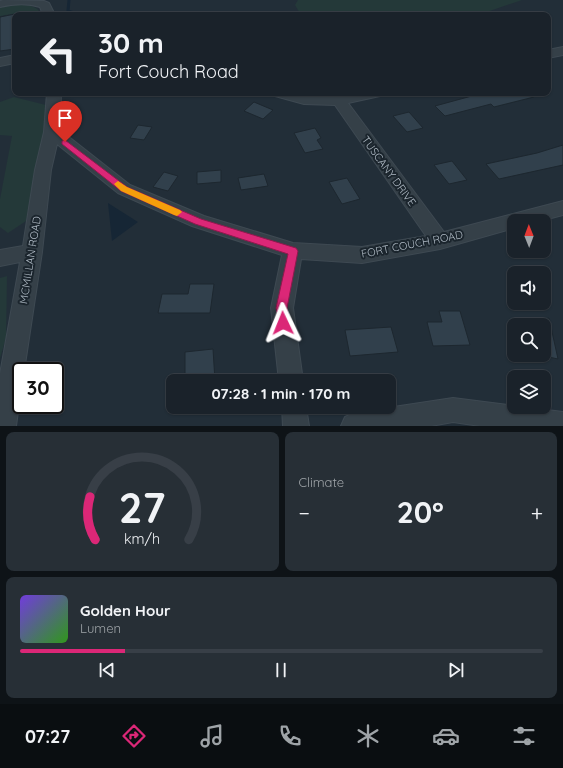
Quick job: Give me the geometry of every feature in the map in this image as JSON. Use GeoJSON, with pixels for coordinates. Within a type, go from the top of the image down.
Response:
{"type":"FeatureCollection","features":[{"type":"Feature","properties":{"kind":"street"},"geometry":{"type":"LineString","coordinates":[[0,4],[24,0],[37,2],[45,5],[48,12]]}},
{"type":"Feature","properties":{"kind":"street"},"geometry":{"type":"LineString","coordinates":[[551,53],[563,51]]}},
{"type":"Feature","properties":{"kind":"street"},"geometry":{"type":"LineString","coordinates":[[0,62],[12,60]]}},
{"type":"Feature","properties":{"kind":"street","name":"MCMILLAN ROAD"},"geometry":{"type":"LineString","coordinates":[[3,426],[32,252],[43,170],[52,132],[54,96]]}},
{"type":"Feature","properties":{"kind":"street"},"geometry":{"type":"LineString","coordinates":[[291,96],[310,101],[339,101],[362,96]]}},
{"type":"Feature","properties":{"kind":"street","name":"TUSCANY DRIVE"},"geometry":{"type":"LineString","coordinates":[[339,101],[440,241]]}},
{"type":"Feature","properties":{"kind":"street","name":"FORT COUCH ROAD"},"geometry":{"type":"LineString","coordinates":[[52,132],[124,189],[198,221],[293,251],[362,255],[440,241],[563,208]]}},
{"type":"Feature","properties":{"kind":"street"},"geometry":{"type":"LineString","coordinates":[[290,374],[282,308],[293,251]]}},
{"type":"Feature","properties":{"kind":"street"},"geometry":{"type":"LineString","coordinates":[[0,258],[32,252]]}},
{"type":"Feature","properties":{"kind":"street"},"geometry":{"type":"LineString","coordinates":[[354,426],[453,410],[563,425]]}},
{"type":"Feature","properties":{"kind":"street"},"geometry":{"type":"LineString","coordinates":[[295,414],[296,426]]}},
{"type":"Feature","properties":{"kind":"green space"},"geometry":{"type":"Polygon","coordinates":[[[298,0],[522,0],[487,12],[299,12],[295,5],[298,0]]]}},
{"type":"Feature","properties":{"kind":"green space"},"geometry":{"type":"Polygon","coordinates":[[[25,5],[37,8],[40,12],[12,12],[12,14],[0,16],[0,7],[25,5]]]}},
{"type":"Feature","properties":{"kind":"green space"},"geometry":{"type":"Polygon","coordinates":[[[14,97],[46,105],[43,142],[26,221],[8,233],[0,227],[0,199],[12,136],[0,135],[0,102],[14,97]]]}},
{"type":"Feature","properties":{"kind":"green space"},"geometry":{"type":"Polygon","coordinates":[[[7,276],[6,338],[0,358],[0,278],[7,276]]]}},
{"type":"Feature","properties":{"kind":"water"},"geometry":{"type":"Polygon","coordinates":[[[108,203],[138,222],[112,241],[108,203]]]}},
{"type":"Feature","properties":{"kind":"building"},"geometry":{"type":"Polygon","coordinates":[[[12,15],[12,49],[0,51],[0,17],[12,15]]]}},
{"type":"Feature","properties":{"kind":"building"},"geometry":{"type":"Polygon","coordinates":[[[472,96],[534,97],[494,107],[491,104],[445,116],[435,106],[472,96]]]}},
{"type":"Feature","properties":{"kind":"building"},"geometry":{"type":"Polygon","coordinates":[[[254,102],[273,110],[263,119],[244,111],[254,102]]]}},
{"type":"Feature","properties":{"kind":"building"},"geometry":{"type":"Polygon","coordinates":[[[409,112],[423,128],[407,132],[393,116],[409,112]]]}},
{"type":"Feature","properties":{"kind":"building"},"geometry":{"type":"Polygon","coordinates":[[[138,125],[152,127],[144,140],[130,138],[138,125]]]}},
{"type":"Feature","properties":{"kind":"building"},"geometry":{"type":"Polygon","coordinates":[[[315,128],[321,138],[317,140],[323,149],[305,153],[294,133],[315,128]]]}},
{"type":"Feature","properties":{"kind":"building"},"geometry":{"type":"Polygon","coordinates":[[[563,145],[563,165],[499,179],[486,164],[537,153],[563,145]]]}},
{"type":"Feature","properties":{"kind":"building"},"geometry":{"type":"Polygon","coordinates":[[[452,161],[467,180],[449,184],[434,165],[452,161]]]}},
{"type":"Feature","properties":{"kind":"building"},"geometry":{"type":"Polygon","coordinates":[[[221,170],[221,182],[197,184],[197,172],[221,170]]]}},
{"type":"Feature","properties":{"kind":"building"},"geometry":{"type":"Polygon","coordinates":[[[164,172],[178,176],[168,191],[153,187],[164,172]]]}},
{"type":"Feature","properties":{"kind":"building"},"geometry":{"type":"Polygon","coordinates":[[[264,174],[268,186],[241,190],[238,178],[264,174]]]}},
{"type":"Feature","properties":{"kind":"building"},"geometry":{"type":"Polygon","coordinates":[[[347,178],[360,199],[342,204],[329,182],[347,178]]]}},
{"type":"Feature","properties":{"kind":"building"},"geometry":{"type":"Polygon","coordinates":[[[190,284],[214,284],[210,313],[158,313],[162,294],[188,294],[190,284]]]}},
{"type":"Feature","properties":{"kind":"building"},"geometry":{"type":"Polygon","coordinates":[[[439,311],[460,311],[470,345],[433,346],[427,322],[442,322],[439,311]]]}},
{"type":"Feature","properties":{"kind":"building"},"geometry":{"type":"Polygon","coordinates":[[[391,327],[398,352],[350,356],[345,330],[391,327]]]}},
{"type":"Feature","properties":{"kind":"building"},"geometry":{"type":"Polygon","coordinates":[[[551,327],[558,359],[551,358],[551,327]]]}},
{"type":"Feature","properties":{"kind":"building"},"geometry":{"type":"Polygon","coordinates":[[[213,349],[215,374],[185,374],[185,352],[213,349]]]}},
{"type":"Feature","properties":{"kind":"waterway"},"geometry":{"type":"LineString","coordinates":[[69,0],[68,11],[71,12]]}},
{"type":"Feature","properties":{"kind":"slow traffic"},"geometry":{"type":"LineString","coordinates":[[118,184],[124,189],[177,212]]}},
{"type":"Feature","properties":{"kind":"route"},"geometry":{"type":"LineString","coordinates":[[65,142],[124,189],[198,221],[293,251],[282,308],[283,323]]}}]}
